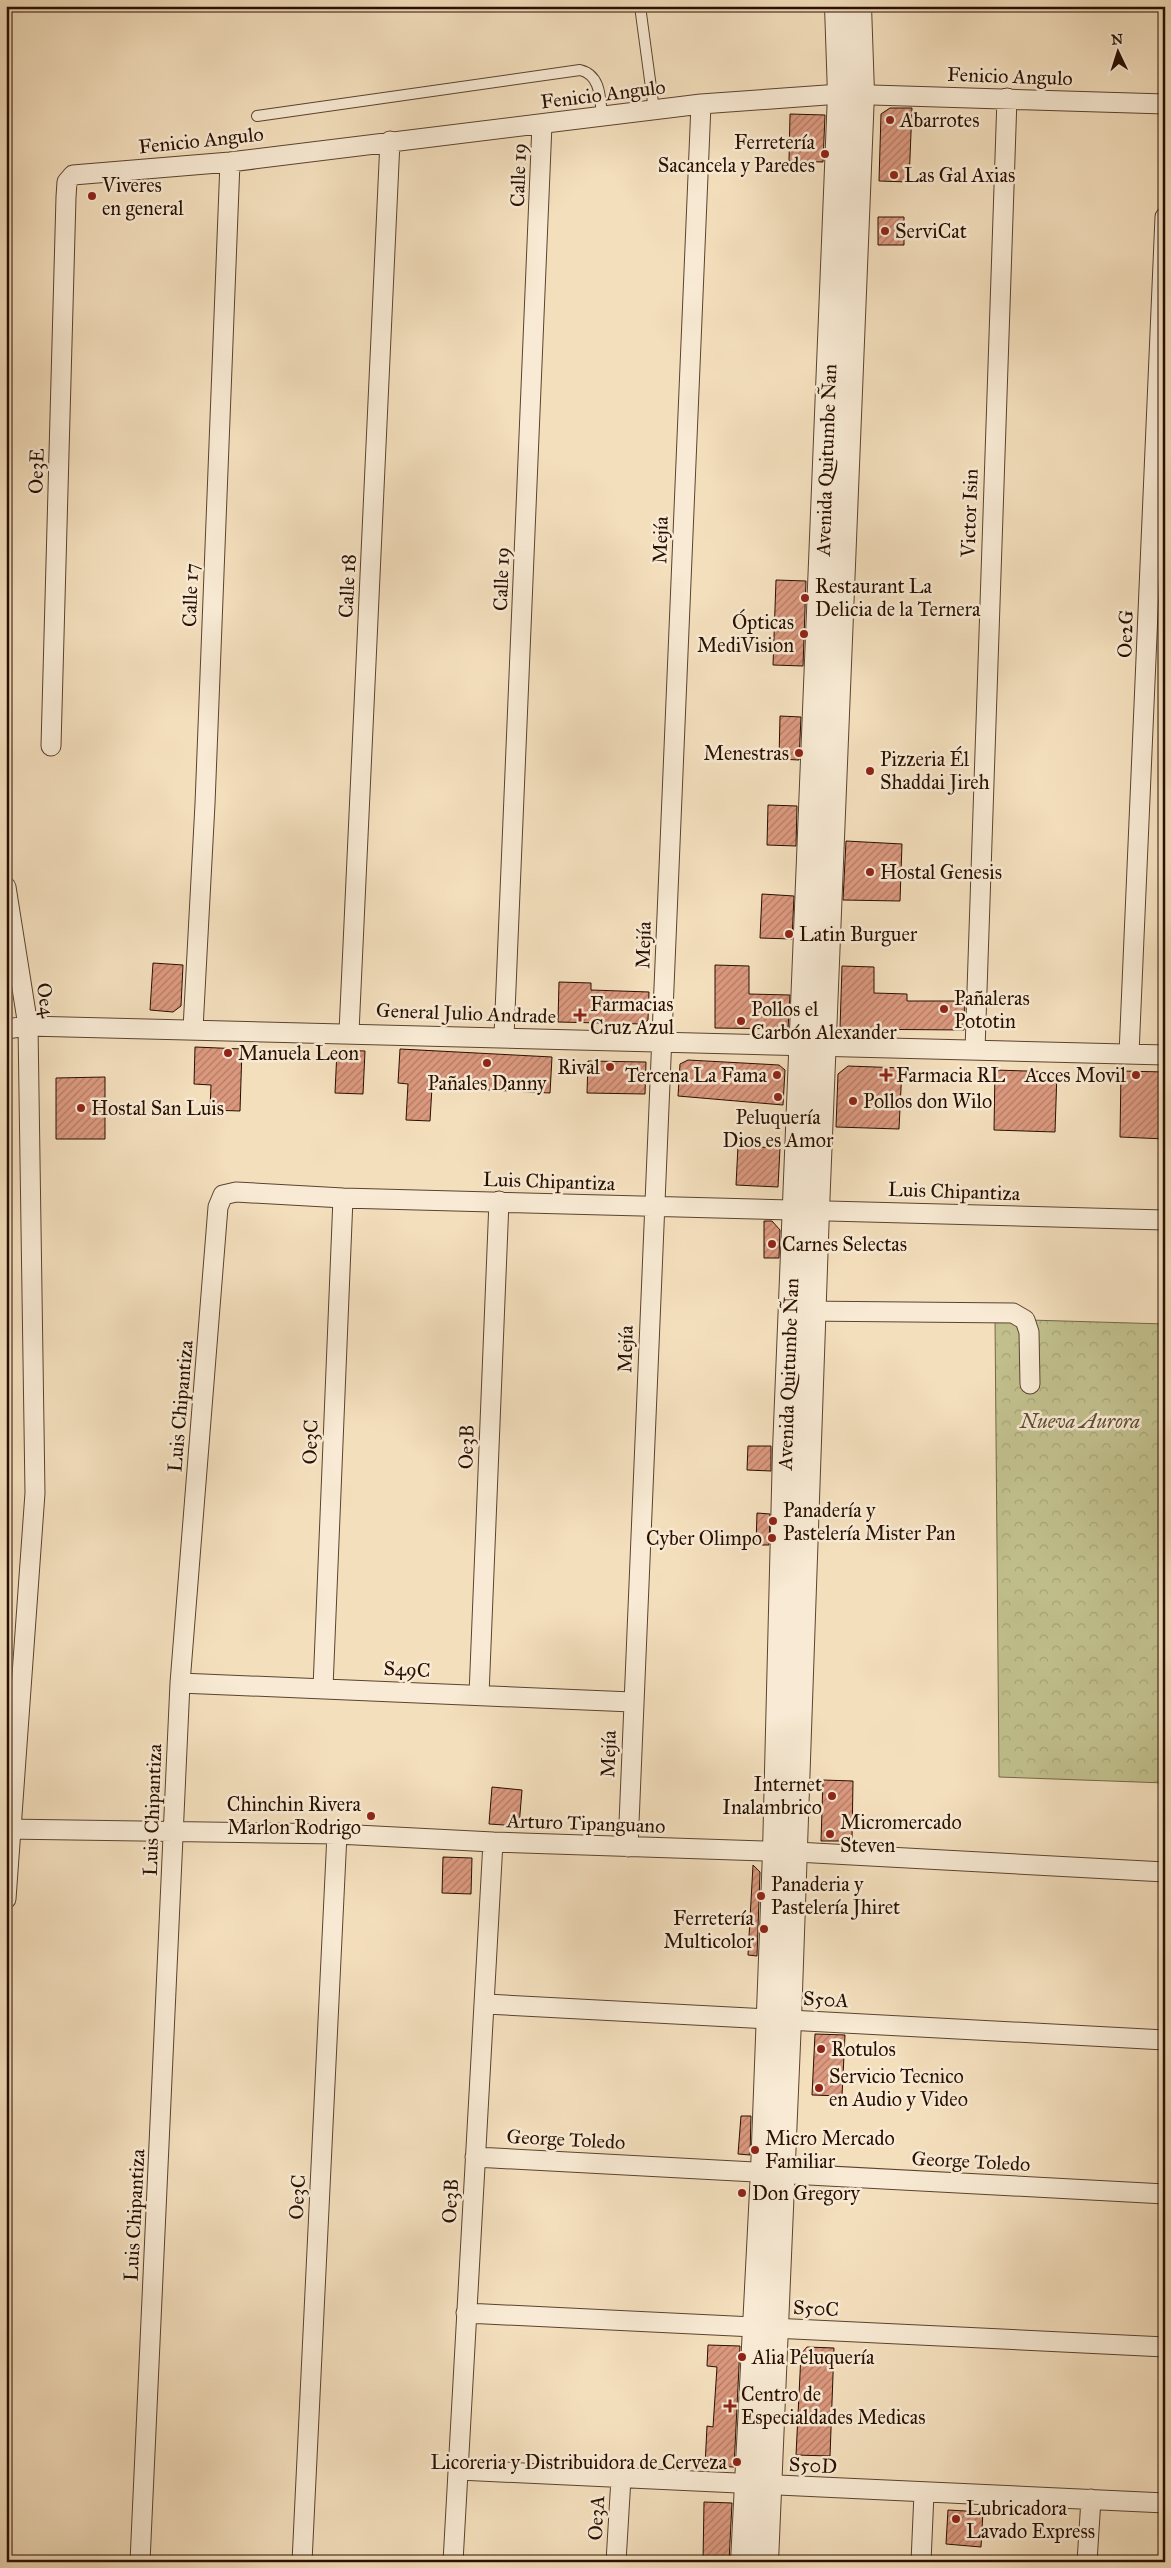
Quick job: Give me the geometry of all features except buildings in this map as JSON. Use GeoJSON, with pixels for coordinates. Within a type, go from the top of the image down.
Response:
{"type":"FeatureCollection","features":[{"type":"Feature","properties":{"kind":"street","name":"Avenida Quitumbe Ñan"},"geometry":{"type":"LineString","coordinates":[[837,6],[851,93]]}},
{"type":"Feature","properties":{"kind":"street","name":"Avenida Quitumbe Ñan"},"geometry":{"type":"LineString","coordinates":[[785,1852],[790,1312],[806,1210],[851,93],[859,6]]}},
{"type":"Feature","properties":{"kind":"street","name":"Fenicio Angulo"},"geometry":{"type":"LineString","coordinates":[[66,198],[67,182],[73,175],[230,162],[701,104],[851,93],[1165,104]]}},
{"type":"Feature","properties":{"kind":"street","name":"Victor Isin"},"geometry":{"type":"LineString","coordinates":[[975,1050],[1007,98]]}},
{"type":"Feature","properties":{"kind":"street","name":"Mejía"},"geometry":{"type":"LineString","coordinates":[[628,1847],[632,1702],[662,1042],[701,104]]}},
{"type":"Feature","properties":{"kind":"street","name":"Calle 19"},"geometry":{"type":"LineString","coordinates":[[504,1036],[542,124]]}},
{"type":"Feature","properties":{"kind":"street","name":"Calle 18"},"geometry":{"type":"LineString","coordinates":[[349,1032],[390,141]]}},
{"type":"Feature","properties":{"kind":"street","name":"Calle 17"},"geometry":{"type":"LineString","coordinates":[[193,1029],[205,804],[230,162]]}},
{"type":"Feature","properties":{"kind":"street","name":"Oe3E"},"geometry":{"type":"LineString","coordinates":[[51,746],[66,198]]}},
{"type":"Feature","properties":{"kind":"street","name":"Oe2G"},"geometry":{"type":"LineString","coordinates":[[1130,1054],[1165,217]]}},
{"type":"Feature","properties":{"kind":"street","name":"Oe4"},"geometry":{"type":"LineString","coordinates":[[6,887],[28,1026],[35,1493],[6,1899]]}},
{"type":"Feature","properties":{"kind":"street","name":"General Julio Andrade"},"geometry":{"type":"LineString","coordinates":[[6,1029],[28,1026],[349,1032],[662,1042],[1165,1054]]}},
{"type":"Feature","properties":{"kind":"street","name":"Luis Chipantiza"},"geometry":{"type":"LineString","coordinates":[[140,2562],[180,1683],[218,1207],[224,1195],[236,1192],[343,1198],[1165,1220]]}},
{"type":"Feature","properties":{"kind":"street","name":"Oe3C"},"geometry":{"type":"LineString","coordinates":[[323,1688],[343,1198]]}},
{"type":"Feature","properties":{"kind":"street","name":"Oe3B"},"geometry":{"type":"LineString","coordinates":[[479,1695],[499,1201]]}},
{"type":"Feature","properties":{"kind":"street","name":"Avenida Quitumbe Ñan"},"geometry":{"type":"LineString","coordinates":[[766,2562],[759,2484],[785,1852],[815,1311],[806,1210]]}},
{"type":"Feature","properties":{"kind":"street"},"geometry":{"type":"LineString","coordinates":[[790,1312],[1013,1313],[1025,1320],[1029,1332],[1030,1384]]}},
{"type":"Feature","properties":{"kind":"street","name":"S49C"},"geometry":{"type":"LineString","coordinates":[[180,1683],[632,1702]]}},
{"type":"Feature","properties":{"kind":"street","name":"Arturo Tipanguano"},"geometry":{"type":"LineString","coordinates":[[10,1829],[174,1830],[337,1834],[494,1842],[785,1852],[1165,1872]]}},
{"type":"Feature","properties":{"kind":"street","name":"Oe3C"},"geometry":{"type":"LineString","coordinates":[[302,2562],[337,1834]]}},
{"type":"Feature","properties":{"kind":"street","name":"Oe3B"},"geometry":{"type":"LineString","coordinates":[[453,2562],[494,1842]]}},
{"type":"Feature","properties":{"kind":"street","name":"S50A"},"geometry":{"type":"LineString","coordinates":[[486,2004],[1165,2040]]}},
{"type":"Feature","properties":{"kind":"street","name":"George Toledo"},"geometry":{"type":"LineString","coordinates":[[475,2157],[1165,2194]]}},
{"type":"Feature","properties":{"kind":"street","name":"S50C"},"geometry":{"type":"LineString","coordinates":[[466,2313],[1165,2347]]}},
{"type":"Feature","properties":{"kind":"street","name":"S50D"},"geometry":{"type":"LineString","coordinates":[[459,2470],[924,2493],[1165,2502]]}},
{"type":"Feature","properties":{"kind":"street","name":"Oe3A"},"geometry":{"type":"LineString","coordinates":[[616,2562],[621,2478]]}},
{"type":"Feature","properties":{"kind":"street","name":"Avenida Quitumbe Ñan"},"geometry":{"type":"LineString","coordinates":[[744,2562],[759,2484]]}},
{"type":"Feature","properties":{"kind":"street"},"geometry":{"type":"LineString","coordinates":[[921,2562],[924,2493]]}},
{"type":"Feature","properties":{"kind":"street"},"geometry":{"type":"LineString","coordinates":[[1087,2562],[1091,2499]]}},
{"type":"Feature","properties":{"kind":"lane"},"geometry":{"type":"LineString","coordinates":[[640,6],[654,110]]}},
{"type":"Feature","properties":{"kind":"lane"},"geometry":{"type":"LineString","coordinates":[[257,116],[580,70],[589,72],[594,77],[602,116]]}},
{"type":"Feature","properties":{"kind":"green space","name":"Nueva Aurora"},"geometry":{"type":"Polygon","coordinates":[[[995,1319],[1165,1324],[1165,1783],[999,1777],[995,1319]]]}},
{"type":"Feature","properties":{"kind":"place","name":"Abarrotes"},"geometry":{"type":"Point","coordinates":[890,120]}},
{"type":"Feature","properties":{"kind":"place","name":"Ferretería Sacancela y Paredes"},"geometry":{"type":"Point","coordinates":[825,154]}},
{"type":"Feature","properties":{"kind":"place","name":"Las Gal Axias"},"geometry":{"type":"Point","coordinates":[894,175]}},
{"type":"Feature","properties":{"kind":"place","name":"Viveres en general"},"geometry":{"type":"Point","coordinates":[92,196]}},
{"type":"Feature","properties":{"kind":"place","name":"ServiCat"},"geometry":{"type":"Point","coordinates":[885,231]}},
{"type":"Feature","properties":{"kind":"place","name":"Restaurant La Delicia de la Ternera"},"geometry":{"type":"Point","coordinates":[805,598]}},
{"type":"Feature","properties":{"kind":"place","name":"Ópticas MediVision"},"geometry":{"type":"Point","coordinates":[804,634]}},
{"type":"Feature","properties":{"kind":"place","name":"Menestras"},"geometry":{"type":"Point","coordinates":[799,753]}},
{"type":"Feature","properties":{"kind":"place","name":"Pizzeria Él Shaddai Jireh"},"geometry":{"type":"Point","coordinates":[870,771]}},
{"type":"Feature","properties":{"kind":"place","name":"Hostal Genesis"},"geometry":{"type":"Point","coordinates":[870,872]}},
{"type":"Feature","properties":{"kind":"place","name":"Latin Burguer"},"geometry":{"type":"Point","coordinates":[789,934]}},
{"type":"Feature","properties":{"kind":"place","name":"Pañaleras Pototin"},"geometry":{"type":"Point","coordinates":[944,1009]}},
{"type":"Feature","properties":{"kind":"place","name":"Farmacias Cruz Azul"},"geometry":{"type":"Point","coordinates":[580,1015]}},
{"type":"Feature","properties":{"kind":"place","name":"Pollos el Carbón Alexander"},"geometry":{"type":"Point","coordinates":[741,1021]}},
{"type":"Feature","properties":{"kind":"place","name":"Manuela Leon"},"geometry":{"type":"Point","coordinates":[228,1053]}},
{"type":"Feature","properties":{"kind":"place","name":"Pañales Danny"},"geometry":{"type":"Point","coordinates":[487,1063]}},
{"type":"Feature","properties":{"kind":"place","name":"Rival"},"geometry":{"type":"Point","coordinates":[610,1067]}},
{"type":"Feature","properties":{"kind":"place","name":"Tercena La Fama"},"geometry":{"type":"Point","coordinates":[777,1075]}},
{"type":"Feature","properties":{"kind":"place","name":"Farmacia RL"},"geometry":{"type":"Point","coordinates":[886,1075]}},
{"type":"Feature","properties":{"kind":"place","name":"Acces Movil"},"geometry":{"type":"Point","coordinates":[1136,1075]}},
{"type":"Feature","properties":{"kind":"place","name":"Peluquería Dios es Amor"},"geometry":{"type":"Point","coordinates":[778,1097]}},
{"type":"Feature","properties":{"kind":"place","name":"Pollos don Wilo"},"geometry":{"type":"Point","coordinates":[853,1101]}},
{"type":"Feature","properties":{"kind":"place","name":"Hostal San Luis"},"geometry":{"type":"Point","coordinates":[81,1108]}},
{"type":"Feature","properties":{"kind":"place","name":"Carnes Selectas"},"geometry":{"type":"Point","coordinates":[772,1244]}},
{"type":"Feature","properties":{"kind":"place","name":"Panadería y Pastelería Mister Pan"},"geometry":{"type":"Point","coordinates":[773,1521]}},
{"type":"Feature","properties":{"kind":"place","name":"Cyber Olimpo"},"geometry":{"type":"Point","coordinates":[772,1538]}},
{"type":"Feature","properties":{"kind":"place","name":"Internet Inalambrico"},"geometry":{"type":"Point","coordinates":[832,1796]}},
{"type":"Feature","properties":{"kind":"place","name":"Chinchin Rivera Marlon Rodrigo"},"geometry":{"type":"Point","coordinates":[371,1816]}},
{"type":"Feature","properties":{"kind":"place","name":"Micromercado Steven"},"geometry":{"type":"Point","coordinates":[830,1834]}},
{"type":"Feature","properties":{"kind":"place","name":"Panaderia y Pastelería Jhiret"},"geometry":{"type":"Point","coordinates":[761,1896]}},
{"type":"Feature","properties":{"kind":"place","name":"Ferretería Multicolor"},"geometry":{"type":"Point","coordinates":[764,1929]}},
{"type":"Feature","properties":{"kind":"place","name":"Rotulos"},"geometry":{"type":"Point","coordinates":[821,2049]}},
{"type":"Feature","properties":{"kind":"place","name":"Servicio Tecnico en Audio y Video"},"geometry":{"type":"Point","coordinates":[819,2088]}},
{"type":"Feature","properties":{"kind":"place","name":"Micro Mercado Familiar"},"geometry":{"type":"Point","coordinates":[755,2150]}},
{"type":"Feature","properties":{"kind":"place","name":"Don Gregory"},"geometry":{"type":"Point","coordinates":[742,2193]}},
{"type":"Feature","properties":{"kind":"place","name":"Alia Peluquería"},"geometry":{"type":"Point","coordinates":[742,2357]}},
{"type":"Feature","properties":{"kind":"place","name":"Centro de Especialdades Medicas"},"geometry":{"type":"Point","coordinates":[730,2406]}},
{"type":"Feature","properties":{"kind":"place","name":"Licoreria y Distribuidora de Cerveza"},"geometry":{"type":"Point","coordinates":[737,2462]}},
{"type":"Feature","properties":{"kind":"place","name":"Lubricadora Lavado Express"},"geometry":{"type":"Point","coordinates":[956,2519]}}]}
